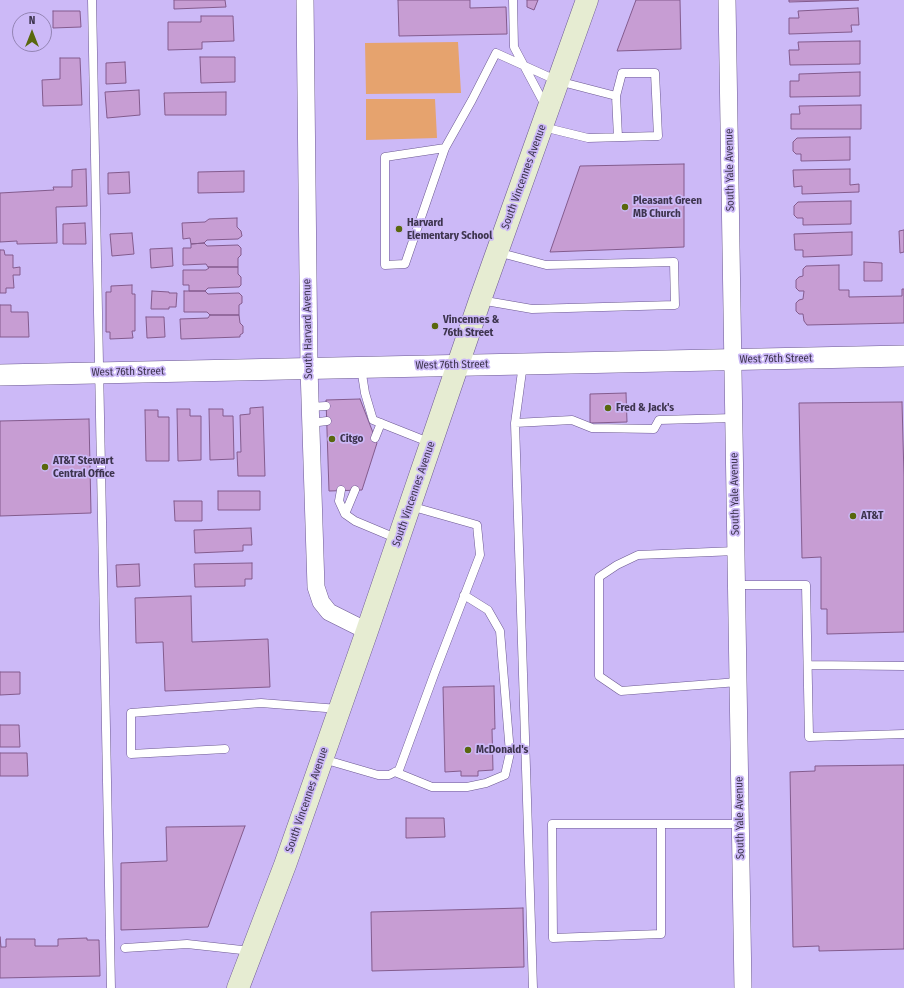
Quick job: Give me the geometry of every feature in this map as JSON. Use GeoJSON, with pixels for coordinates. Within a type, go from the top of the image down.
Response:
{"type":"FeatureCollection","features":[{"type":"Feature","properties":{"kind":"main road","name":"South Vincennes Avenue"},"geometry":{"type":"LineString","coordinates":[[238,988],[285,865],[480,300],[587,0]]}},
{"type":"Feature","properties":{"kind":"street","name":"South Harvard Avenue"},"geometry":{"type":"LineString","coordinates":[[305,0],[309,368],[318,414],[316,587],[321,602],[329,612],[367,631]]}},
{"type":"Feature","properties":{"kind":"street","name":"South Yale Avenue"},"geometry":{"type":"LineString","coordinates":[[727,0],[743,988]]}},
{"type":"Feature","properties":{"kind":"street","name":"West 76th Street"},"geometry":{"type":"LineString","coordinates":[[0,375],[904,356]]}},
{"type":"Feature","properties":{"kind":"lane"},"geometry":{"type":"LineString","coordinates":[[92,0],[111,988]]}},
{"type":"Feature","properties":{"kind":"lane"},"geometry":{"type":"LineString","coordinates":[[513,0],[514,47],[545,119],[588,138],[658,136],[655,73],[622,73],[616,96],[618,137]]}},
{"type":"Feature","properties":{"kind":"lane"},"geometry":{"type":"LineString","coordinates":[[445,148],[385,157],[385,264],[405,264],[445,148],[496,53],[558,81],[616,96]]}},
{"type":"Feature","properties":{"kind":"lane"},"geometry":{"type":"LineString","coordinates":[[480,300],[532,309],[674,305],[674,262],[546,265],[497,252]]}},
{"type":"Feature","properties":{"kind":"lane"},"geometry":{"type":"LineString","coordinates":[[523,364],[515,423],[533,988]]}},
{"type":"Feature","properties":{"kind":"lane"},"geometry":{"type":"LineString","coordinates":[[361,367],[365,404],[370,420],[431,443]]}},
{"type":"Feature","properties":{"kind":"lane"},"geometry":{"type":"LineString","coordinates":[[515,423],[572,420],[592,428],[654,429],[659,420],[734,418]]}},
{"type":"Feature","properties":{"kind":"lane"},"geometry":{"type":"LineString","coordinates":[[375,438],[381,423]]}},
{"type":"Feature","properties":{"kind":"lane"},"geometry":{"type":"LineString","coordinates":[[341,490],[339,501],[345,514],[355,521],[398,539]]}},
{"type":"Feature","properties":{"kind":"lane"},"geometry":{"type":"LineString","coordinates":[[345,514],[355,490]]}},
{"type":"Feature","properties":{"kind":"lane"},"geometry":{"type":"LineString","coordinates":[[322,759],[378,775],[388,775],[399,770],[480,555],[477,525],[410,506]]}},
{"type":"Feature","properties":{"kind":"lane"},"geometry":{"type":"LineString","coordinates":[[736,552],[638,555],[616,565],[599,577],[599,676],[622,691],[738,682]]}},
{"type":"Feature","properties":{"kind":"lane"},"geometry":{"type":"LineString","coordinates":[[737,585],[806,585],[809,737],[904,734]]}},
{"type":"Feature","properties":{"kind":"lane"},"geometry":{"type":"LineString","coordinates":[[395,772],[432,787],[468,787],[486,783],[505,775],[510,753],[500,631],[488,610],[464,595]]}},
{"type":"Feature","properties":{"kind":"lane"},"geometry":{"type":"LineString","coordinates":[[808,665],[904,666]]}},
{"type":"Feature","properties":{"kind":"lane"},"geometry":{"type":"LineString","coordinates":[[225,749],[131,754],[131,714],[261,703],[340,709]]}},
{"type":"Feature","properties":{"kind":"lane"},"geometry":{"type":"LineString","coordinates":[[661,824],[661,934],[553,938],[552,824],[661,824],[740,824]]}},
{"type":"Feature","properties":{"kind":"lane"},"geometry":{"type":"LineString","coordinates":[[125,948],[187,944],[252,951]]}},
{"type":"Feature","properties":{"kind":"shaded area"},"geometry":{"type":"Polygon","coordinates":[[[458,42],[461,93],[366,94],[365,43],[458,42]]]}},
{"type":"Feature","properties":{"kind":"shaded area"},"geometry":{"type":"Polygon","coordinates":[[[366,99],[435,99],[437,138],[366,140],[366,99]]]}},
{"type":"Feature","properties":{"kind":"building"},"geometry":{"type":"Polygon","coordinates":[[[174,0],[225,0],[226,7],[174,9],[174,0]]]}},
{"type":"Feature","properties":{"kind":"building"},"geometry":{"type":"Polygon","coordinates":[[[398,0],[470,0],[470,8],[506,7],[507,34],[399,36],[398,0]]]}},
{"type":"Feature","properties":{"kind":"building"},"geometry":{"type":"Polygon","coordinates":[[[527,0],[538,0],[534,10],[527,7],[527,0]]]}},
{"type":"Feature","properties":{"kind":"building"},"geometry":{"type":"Polygon","coordinates":[[[636,0],[680,0],[681,49],[617,51],[636,0]]]}},
{"type":"Feature","properties":{"kind":"building"},"geometry":{"type":"Polygon","coordinates":[[[789,0],[859,0],[789,2],[789,0]]]}},
{"type":"Feature","properties":{"kind":"building"},"geometry":{"type":"Polygon","coordinates":[[[858,8],[859,25],[851,25],[852,32],[789,34],[789,18],[799,18],[798,11],[858,8]]]}},
{"type":"Feature","properties":{"kind":"building"},"geometry":{"type":"Polygon","coordinates":[[[53,11],[80,11],[81,27],[53,28],[53,11]]]}},
{"type":"Feature","properties":{"kind":"building"},"geometry":{"type":"Polygon","coordinates":[[[201,16],[233,16],[234,41],[202,42],[202,49],[168,50],[168,22],[201,22],[201,16]]]}},
{"type":"Feature","properties":{"kind":"building"},"geometry":{"type":"Polygon","coordinates":[[[860,41],[860,64],[790,65],[789,50],[799,50],[798,42],[860,41]]]}},
{"type":"Feature","properties":{"kind":"building"},"geometry":{"type":"Polygon","coordinates":[[[200,57],[235,57],[235,82],[201,83],[200,57]]]}},
{"type":"Feature","properties":{"kind":"building"},"geometry":{"type":"Polygon","coordinates":[[[60,58],[80,58],[82,105],[43,106],[42,80],[60,79],[60,58]]]}},
{"type":"Feature","properties":{"kind":"building"},"geometry":{"type":"Polygon","coordinates":[[[125,62],[126,83],[106,84],[106,63],[125,62]]]}},
{"type":"Feature","properties":{"kind":"building"},"geometry":{"type":"Polygon","coordinates":[[[860,72],[860,96],[790,97],[790,81],[799,81],[799,74],[860,72]]]}},
{"type":"Feature","properties":{"kind":"building"},"geometry":{"type":"Polygon","coordinates":[[[139,90],[140,115],[107,118],[105,92],[139,90]]]}},
{"type":"Feature","properties":{"kind":"building"},"geometry":{"type":"Polygon","coordinates":[[[226,92],[226,115],[165,115],[164,93],[226,92]]]}},
{"type":"Feature","properties":{"kind":"building"},"geometry":{"type":"Polygon","coordinates":[[[861,105],[861,129],[791,129],[791,114],[800,114],[799,106],[861,105]]]}},
{"type":"Feature","properties":{"kind":"building"},"geometry":{"type":"Polygon","coordinates":[[[850,137],[850,160],[801,161],[801,154],[796,154],[793,151],[793,142],[797,138],[850,137]]]}},
{"type":"Feature","properties":{"kind":"building","name":"Pleasant Green MB Church"},"geometry":{"type":"Polygon","coordinates":[[[684,164],[684,247],[550,252],[580,166],[684,164]]]}},
{"type":"Feature","properties":{"kind":"building"},"geometry":{"type":"Polygon","coordinates":[[[86,169],[87,206],[56,207],[57,243],[17,244],[17,241],[0,242],[0,193],[54,190],[53,187],[72,187],[72,170],[86,169]]]}},
{"type":"Feature","properties":{"kind":"building"},"geometry":{"type":"Polygon","coordinates":[[[850,169],[850,185],[859,184],[859,192],[802,194],[802,186],[794,187],[793,170],[850,169]]]}},
{"type":"Feature","properties":{"kind":"building"},"geometry":{"type":"Polygon","coordinates":[[[244,171],[244,192],[198,193],[198,172],[244,171]]]}},
{"type":"Feature","properties":{"kind":"building"},"geometry":{"type":"Polygon","coordinates":[[[129,172],[130,193],[108,194],[108,173],[129,172]]]}},
{"type":"Feature","properties":{"kind":"building"},"geometry":{"type":"Polygon","coordinates":[[[851,201],[851,224],[803,225],[803,218],[797,218],[794,215],[794,206],[798,202],[851,201]]]}},
{"type":"Feature","properties":{"kind":"building"},"geometry":{"type":"Polygon","coordinates":[[[237,218],[237,227],[241,231],[242,236],[238,239],[207,240],[204,243],[191,244],[190,238],[183,239],[182,223],[205,222],[209,219],[237,218]]]}},
{"type":"Feature","properties":{"kind":"building"},"geometry":{"type":"Polygon","coordinates":[[[85,223],[86,244],[63,244],[63,224],[85,223]]]}},
{"type":"Feature","properties":{"kind":"building"},"geometry":{"type":"Polygon","coordinates":[[[904,230],[904,252],[900,253],[899,231],[904,230]]]}},
{"type":"Feature","properties":{"kind":"building"},"geometry":{"type":"Polygon","coordinates":[[[852,232],[852,255],[803,257],[803,250],[795,250],[794,234],[852,232]]]}},
{"type":"Feature","properties":{"kind":"building"},"geometry":{"type":"Polygon","coordinates":[[[132,233],[134,254],[112,256],[110,234],[132,233]]]}},
{"type":"Feature","properties":{"kind":"building"},"geometry":{"type":"Polygon","coordinates":[[[204,243],[207,246],[238,245],[241,248],[241,255],[238,258],[238,267],[208,267],[206,264],[183,265],[183,248],[191,248],[191,244],[204,243]]]}},
{"type":"Feature","properties":{"kind":"building"},"geometry":{"type":"Polygon","coordinates":[[[172,248],[173,266],[151,268],[150,249],[172,248]]]}},
{"type":"Feature","properties":{"kind":"building"},"geometry":{"type":"Polygon","coordinates":[[[0,250],[4,250],[5,255],[13,255],[13,268],[20,267],[20,275],[13,275],[14,288],[6,288],[6,293],[0,293],[0,250]]]}},
{"type":"Feature","properties":{"kind":"building"},"geometry":{"type":"Polygon","coordinates":[[[864,262],[882,263],[882,281],[864,281],[864,262]]]}},
{"type":"Feature","properties":{"kind":"building"},"geometry":{"type":"Polygon","coordinates":[[[839,265],[839,290],[849,290],[849,297],[902,296],[902,289],[904,289],[904,323],[807,325],[804,321],[803,314],[799,314],[796,311],[796,303],[803,299],[804,291],[799,291],[796,288],[796,280],[803,276],[803,269],[806,266],[839,265]]]}},
{"type":"Feature","properties":{"kind":"building"},"geometry":{"type":"Polygon","coordinates":[[[208,267],[238,267],[238,274],[241,277],[241,285],[239,287],[208,288],[205,291],[189,291],[189,285],[183,285],[183,270],[206,270],[209,268],[208,267]]]}},
{"type":"Feature","properties":{"kind":"building"},"geometry":{"type":"Polygon","coordinates":[[[132,285],[132,294],[135,294],[135,331],[132,331],[133,338],[110,339],[110,332],[106,332],[106,292],[111,292],[111,286],[132,285]]]}},
{"type":"Feature","properties":{"kind":"building"},"geometry":{"type":"Polygon","coordinates":[[[152,291],[177,293],[176,307],[169,307],[169,309],[151,309],[152,291]]]}},
{"type":"Feature","properties":{"kind":"building"},"geometry":{"type":"Polygon","coordinates":[[[184,291],[205,291],[208,294],[239,293],[242,296],[242,303],[239,305],[239,315],[210,315],[207,312],[184,312],[184,291]]]}},
{"type":"Feature","properties":{"kind":"building"},"geometry":{"type":"Polygon","coordinates":[[[0,305],[11,305],[11,312],[28,312],[29,337],[0,337],[0,305]]]}},
{"type":"Feature","properties":{"kind":"building"},"geometry":{"type":"Polygon","coordinates":[[[210,315],[239,315],[240,323],[243,326],[243,333],[240,337],[181,339],[180,319],[208,318],[210,315]]]}},
{"type":"Feature","properties":{"kind":"building"},"geometry":{"type":"Polygon","coordinates":[[[146,317],[164,317],[165,337],[147,338],[146,317]]]}},
{"type":"Feature","properties":{"kind":"building","name":"Fred & Jack's"},"geometry":{"type":"Polygon","coordinates":[[[626,393],[627,422],[590,423],[590,394],[626,393]]]}},
{"type":"Feature","properties":{"kind":"building","name":"Citgo"},"geometry":{"type":"Polygon","coordinates":[[[360,399],[377,443],[362,490],[329,491],[326,400],[360,399]]]}},
{"type":"Feature","properties":{"kind":"building","name":"AT&T"},"geometry":{"type":"Polygon","coordinates":[[[902,402],[904,476],[904,632],[827,634],[827,609],[821,609],[821,557],[802,558],[799,403],[902,402]]]}},
{"type":"Feature","properties":{"kind":"building"},"geometry":{"type":"Polygon","coordinates":[[[263,407],[265,476],[238,476],[237,452],[241,452],[240,415],[250,414],[250,408],[263,407]]]}},
{"type":"Feature","properties":{"kind":"building"},"geometry":{"type":"Polygon","coordinates":[[[177,409],[190,409],[190,416],[201,416],[201,460],[178,461],[177,409]]]}},
{"type":"Feature","properties":{"kind":"building"},"geometry":{"type":"Polygon","coordinates":[[[209,409],[223,409],[223,416],[233,416],[234,459],[210,460],[209,409]]]}},
{"type":"Feature","properties":{"kind":"building"},"geometry":{"type":"Polygon","coordinates":[[[145,410],[158,410],[158,417],[169,417],[169,461],[146,461],[145,410]]]}},
{"type":"Feature","properties":{"kind":"building","name":"AT&T Stewart Central Office"},"geometry":{"type":"Polygon","coordinates":[[[89,419],[91,513],[0,516],[0,421],[89,419]]]}},
{"type":"Feature","properties":{"kind":"building"},"geometry":{"type":"Polygon","coordinates":[[[218,491],[260,491],[260,510],[218,510],[218,491]]]}},
{"type":"Feature","properties":{"kind":"building"},"geometry":{"type":"Polygon","coordinates":[[[174,501],[202,501],[202,521],[175,521],[174,501]]]}},
{"type":"Feature","properties":{"kind":"building"},"geometry":{"type":"Polygon","coordinates":[[[251,528],[252,545],[243,545],[243,551],[195,553],[194,530],[251,528]]]}},
{"type":"Feature","properties":{"kind":"building"},"geometry":{"type":"Polygon","coordinates":[[[252,563],[252,579],[245,579],[245,586],[195,587],[194,564],[252,563]]]}},
{"type":"Feature","properties":{"kind":"building"},"geometry":{"type":"Polygon","coordinates":[[[139,564],[140,586],[117,587],[116,565],[139,564]]]}},
{"type":"Feature","properties":{"kind":"building"},"geometry":{"type":"Polygon","coordinates":[[[191,596],[192,642],[268,639],[270,687],[165,691],[163,642],[136,643],[135,598],[191,596]]]}},
{"type":"Feature","properties":{"kind":"building"},"geometry":{"type":"Polygon","coordinates":[[[0,672],[20,672],[20,694],[0,695],[0,672]]]}},
{"type":"Feature","properties":{"kind":"building","name":"McDonald's"},"geometry":{"type":"Polygon","coordinates":[[[494,686],[495,729],[492,729],[493,770],[478,771],[478,776],[461,776],[461,771],[445,772],[443,687],[494,686]]]}},
{"type":"Feature","properties":{"kind":"building"},"geometry":{"type":"Polygon","coordinates":[[[0,725],[19,725],[20,747],[0,747],[0,725]]]}},
{"type":"Feature","properties":{"kind":"building"},"geometry":{"type":"Polygon","coordinates":[[[0,753],[27,753],[28,776],[0,776],[0,753]]]}},
{"type":"Feature","properties":{"kind":"building"},"geometry":{"type":"Polygon","coordinates":[[[904,765],[904,949],[819,951],[819,946],[793,947],[790,772],[815,771],[815,766],[904,765]]]}},
{"type":"Feature","properties":{"kind":"building"},"geometry":{"type":"Polygon","coordinates":[[[406,818],[444,818],[445,837],[406,838],[406,818]]]}},
{"type":"Feature","properties":{"kind":"building"},"geometry":{"type":"Polygon","coordinates":[[[245,826],[208,927],[121,930],[121,863],[167,861],[166,827],[245,826]]]}},
{"type":"Feature","properties":{"kind":"building"},"geometry":{"type":"Polygon","coordinates":[[[523,908],[524,967],[372,971],[371,912],[523,908]]]}},
{"type":"Feature","properties":{"kind":"building"},"geometry":{"type":"Polygon","coordinates":[[[0,937],[1,947],[6,947],[6,939],[35,939],[35,946],[58,946],[58,939],[87,938],[87,940],[99,940],[100,976],[0,978],[0,937]]]}},
{"type":"Feature","properties":{"kind":"place","name":"Pleasant Green MB Church"},"geometry":{"type":"Point","coordinates":[625,207]}},
{"type":"Feature","properties":{"kind":"place","name":"Harvard Elementary School"},"geometry":{"type":"Point","coordinates":[399,229]}},
{"type":"Feature","properties":{"kind":"place","name":"Vincennes & 76th Street"},"geometry":{"type":"Point","coordinates":[435,326]}},
{"type":"Feature","properties":{"kind":"place","name":"Fred & Jack's"},"geometry":{"type":"Point","coordinates":[608,408]}},
{"type":"Feature","properties":{"kind":"place","name":"Citgo"},"geometry":{"type":"Point","coordinates":[332,439]}},
{"type":"Feature","properties":{"kind":"place","name":"AT&T Stewart Central Office"},"geometry":{"type":"Point","coordinates":[45,467]}},
{"type":"Feature","properties":{"kind":"place","name":"AT&T"},"geometry":{"type":"Point","coordinates":[853,516]}},
{"type":"Feature","properties":{"kind":"place","name":"McDonald's"},"geometry":{"type":"Point","coordinates":[468,750]}}]}
